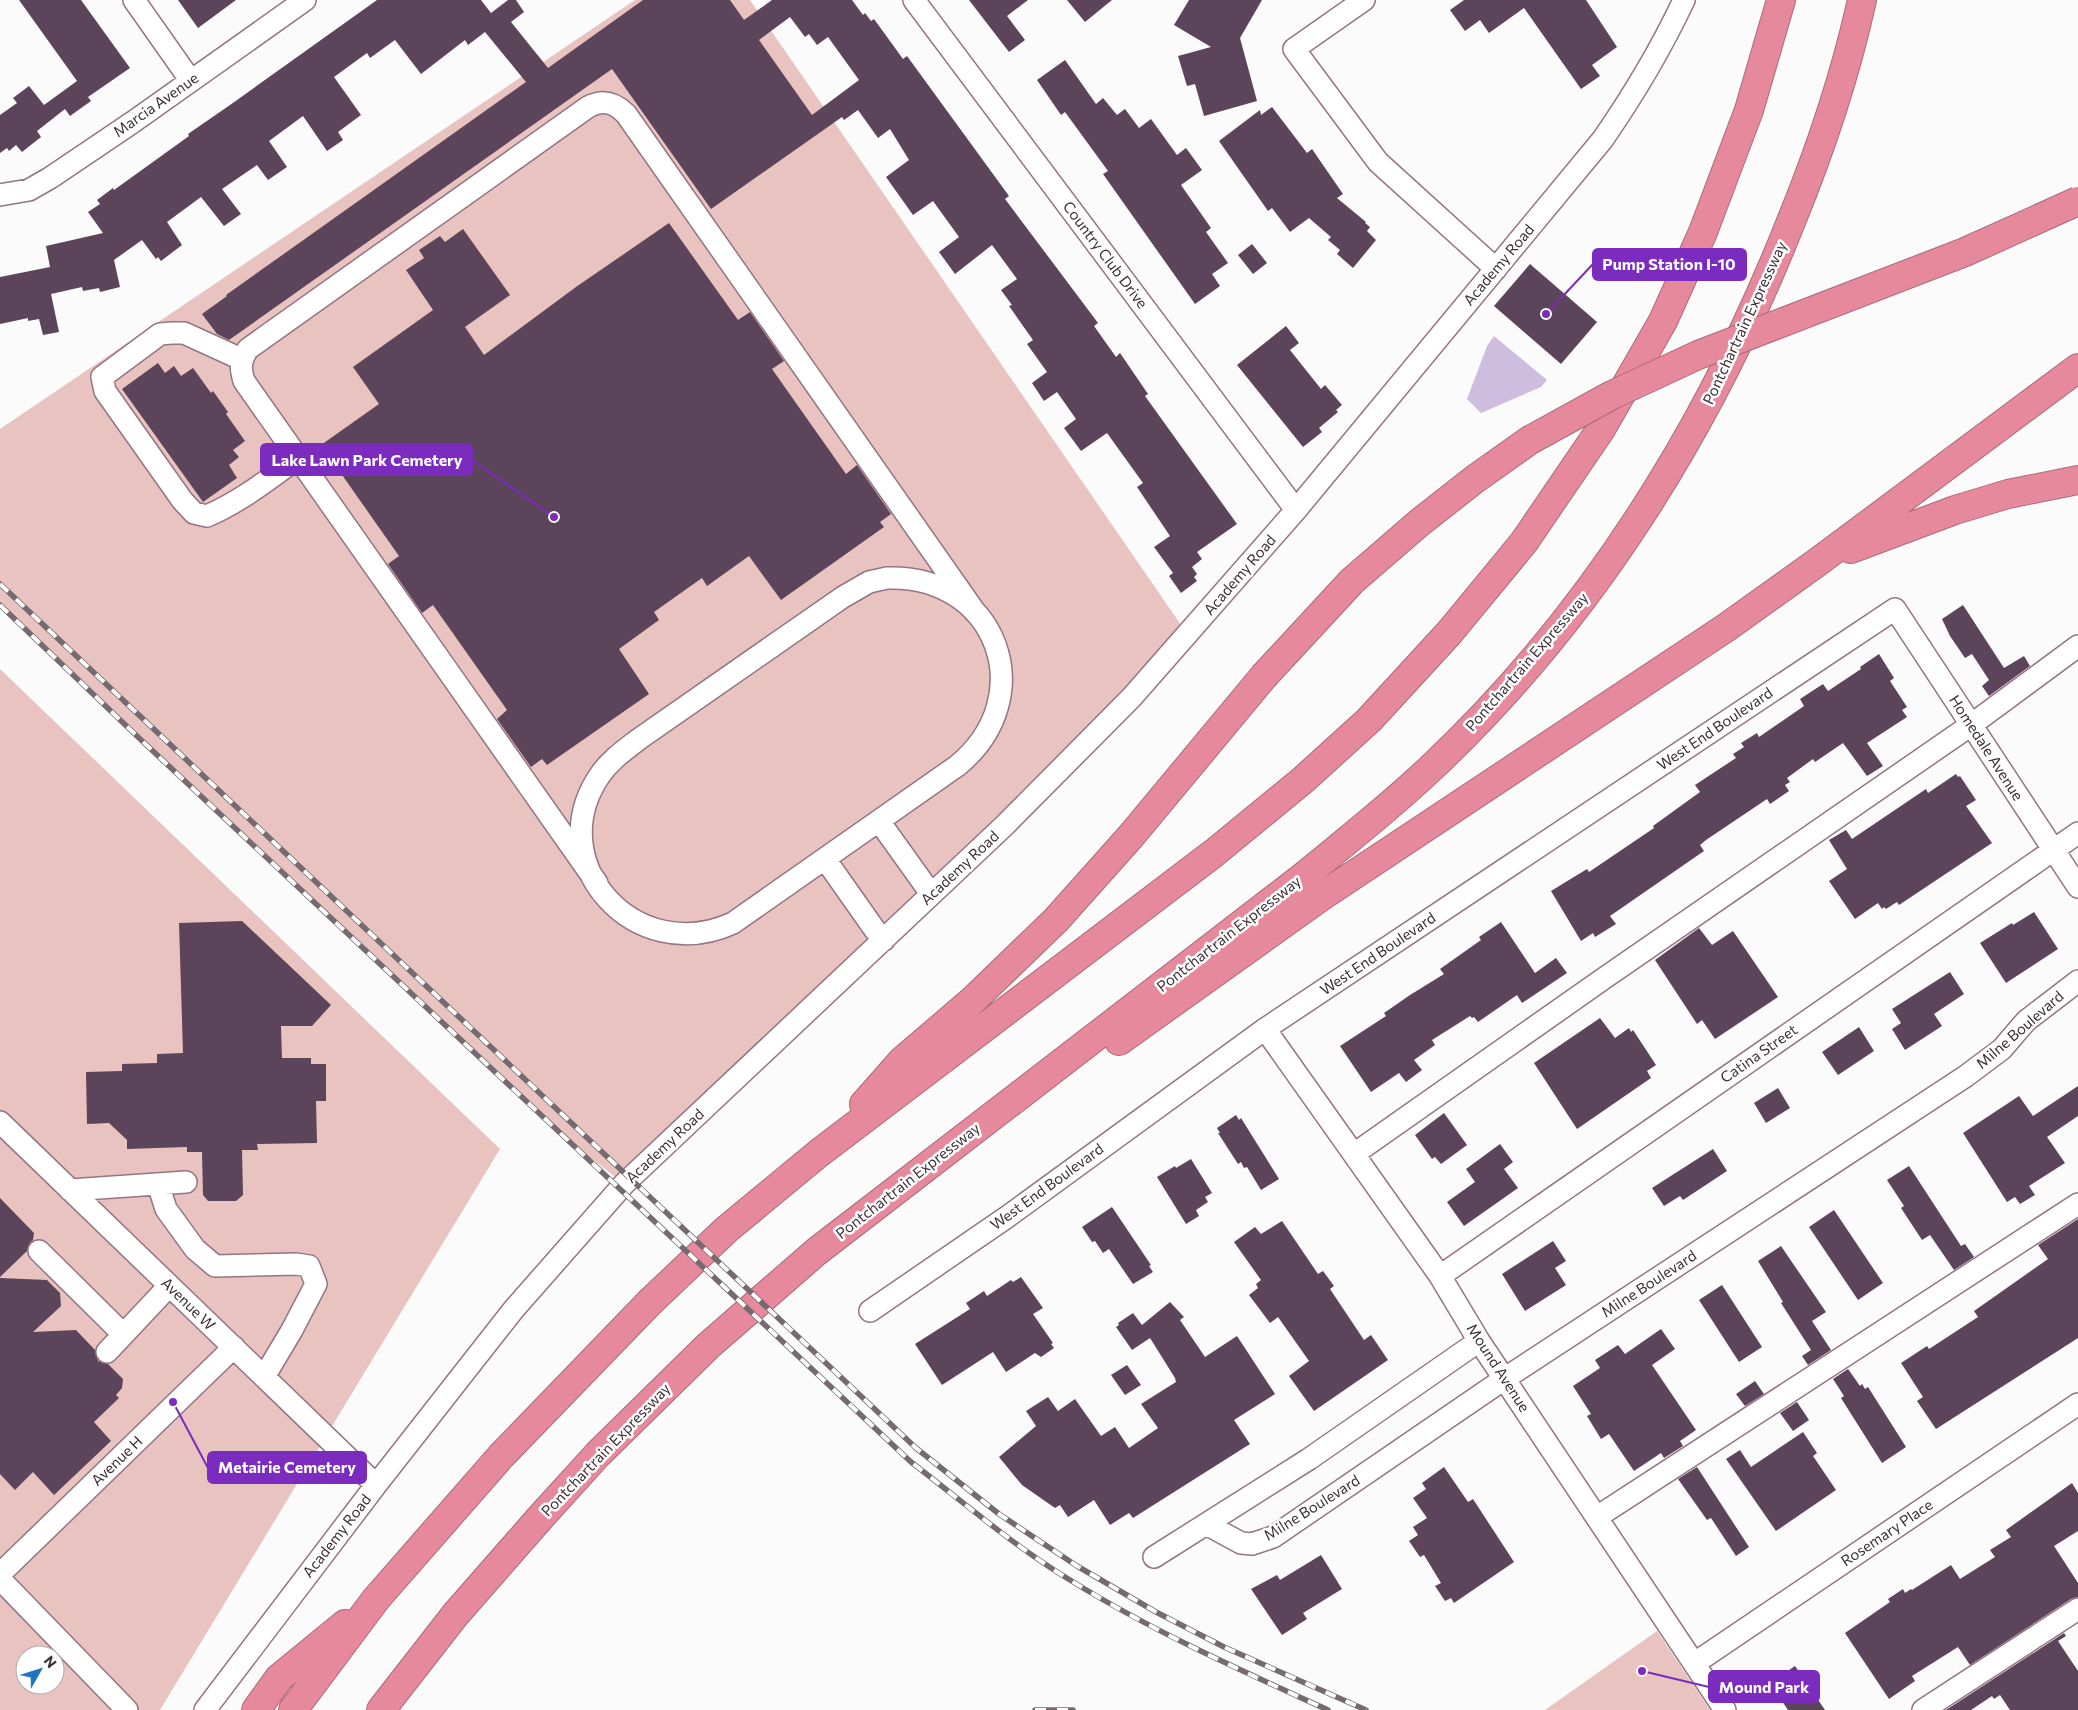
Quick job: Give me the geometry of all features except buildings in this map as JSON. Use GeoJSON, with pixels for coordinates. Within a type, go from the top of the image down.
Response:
{"type":"FeatureCollection","features":[{"type":"Feature","properties":{"kind":"highway"},"geometry":{"type":"LineString","coordinates":[[294,1710],[376,1599],[501,1456],[650,1302],[727,1229],[819,1153],[1214,853],[1303,780],[1369,720],[1449,633],[1524,542],[1601,429],[1662,321],[1703,232],[1748,110],[1781,0]]}},
{"type":"Feature","properties":{"kind":"highway","name":"Pontchartrain Expressway"},"geometry":{"type":"LineString","coordinates":[[381,1710],[455,1615],[539,1519],[605,1448],[708,1346],[816,1252],[1299,880],[1368,824],[1431,769],[1503,694],[1573,611],[1638,522],[1678,456],[1746,328],[1780,251],[1830,120],[1852,44],[1862,0]]}},
{"type":"Feature","properties":{"kind":"highway"},"geometry":{"type":"LineString","coordinates":[[819,1153],[902,1061],[972,1001],[1056,920],[1131,836],[1264,676],[1352,581],[1475,479],[1530,440],[1612,395],[1698,355],[1964,252],[2078,201]]}},
{"type":"Feature","properties":{"kind":"highway"},"geometry":{"type":"LineString","coordinates":[[933,1161],[1109,1048],[1322,896],[1647,681],[1815,564],[2078,368]]}},
{"type":"Feature","properties":{"kind":"highway"},"geometry":{"type":"LineString","coordinates":[[1815,564],[1873,539],[1955,510],[2008,494],[2078,480]]}},
{"type":"Feature","properties":{"kind":"highway"},"geometry":{"type":"LineString","coordinates":[[256,1710],[279,1678],[376,1599]]}},
{"type":"Feature","properties":{"kind":"street"},"geometry":{"type":"LineString","coordinates":[[134,0],[191,81]]}},
{"type":"Feature","properties":{"kind":"street","name":"Marcia Avenue"},"geometry":{"type":"LineString","coordinates":[[0,195],[29,190],[50,178],[133,122],[305,0]]}},
{"type":"Feature","properties":{"kind":"street","name":"Country Club Drive"},"geometry":{"type":"LineString","coordinates":[[914,0],[1296,510]]}},
{"type":"Feature","properties":{"kind":"street"},"geometry":{"type":"LineString","coordinates":[[1364,0],[1294,49],[1378,162],[1496,269]]}},
{"type":"Feature","properties":{"kind":"street","name":"Academy Road"},"geometry":{"type":"LineString","coordinates":[[205,1710],[376,1485],[514,1309],[624,1184],[1005,826],[1132,697],[1296,510],[1603,139],[1633,96],[1667,38],[1684,0]]}},
{"type":"Feature","properties":{"kind":"street"},"geometry":{"type":"LineString","coordinates":[[598,102],[618,106],[632,122],[990,634],[999,659],[1001,686],[999,704],[993,720],[985,736],[968,757],[733,923],[700,934],[674,934],[640,924],[612,904],[597,884],[244,381],[240,370],[241,359],[248,349],[256,343],[588,107],[598,102]]}},
{"type":"Feature","properties":{"kind":"street"},"geometry":{"type":"LineString","coordinates":[[241,359],[184,334],[160,334],[102,376],[105,391],[182,500],[194,513],[207,516],[219,511],[258,487],[298,458]]}},
{"type":"Feature","properties":{"kind":"street"},"geometry":{"type":"LineString","coordinates":[[597,884],[586,859],[583,842],[586,808],[591,791],[604,769],[616,756],[639,739],[843,597],[869,582],[887,578],[905,578],[931,583],[955,595],[975,612]]}},
{"type":"Feature","properties":{"kind":"street","name":"Homedale Avenue"},"geometry":{"type":"LineString","coordinates":[[1895,609],[2078,887]]}},
{"type":"Feature","properties":{"kind":"street","name":"West End Boulevard"},"geometry":{"type":"LineString","coordinates":[[870,1311],[1007,1217],[1265,1029],[1895,609]]}},
{"type":"Feature","properties":{"kind":"street"},"geometry":{"type":"LineString","coordinates":[[1354,1154],[1971,725],[2078,646]]}},
{"type":"Feature","properties":{"kind":"street"},"geometry":{"type":"LineString","coordinates":[[879,820],[932,894]]}},
{"type":"Feature","properties":{"kind":"street","name":"Catina Street"},"geometry":{"type":"LineString","coordinates":[[1440,1276],[2078,833]]}},
{"type":"Feature","properties":{"kind":"street"},"geometry":{"type":"LineString","coordinates":[[825,859],[884,940]]}},
{"type":"Feature","properties":{"kind":"street","name":"Milne Boulevard"},"geometry":{"type":"LineString","coordinates":[[1206,1524],[1241,1543],[1252,1544],[1273,1536],[1504,1379],[1966,1076],[2002,1049],[2026,1021],[2078,981]]}},
{"type":"Feature","properties":{"kind":"street","name":"Mound Avenue"},"geometry":{"type":"LineString","coordinates":[[1265,1029],[1440,1276],[1479,1341],[1725,1710]]}},
{"type":"Feature","properties":{"kind":"street","name":"Avenue W"},"geometry":{"type":"LineString","coordinates":[[0,1122],[376,1485]]}},
{"type":"Feature","properties":{"kind":"street"},"geometry":{"type":"LineString","coordinates":[[70,1190],[186,1182]]}},
{"type":"Feature","properties":{"kind":"street"},"geometry":{"type":"LineString","coordinates":[[158,1184],[166,1209],[195,1249],[215,1266],[296,1264],[309,1266],[316,1284],[292,1330],[264,1377]]}},
{"type":"Feature","properties":{"kind":"street"},"geometry":{"type":"LineString","coordinates":[[1597,1517],[2078,1204]]}},
{"type":"Feature","properties":{"kind":"street"},"geometry":{"type":"LineString","coordinates":[[39,1251],[124,1334]]}},
{"type":"Feature","properties":{"kind":"street"},"geometry":{"type":"LineString","coordinates":[[107,1352],[169,1286]]}},
{"type":"Feature","properties":{"kind":"street"},"geometry":{"type":"LineString","coordinates":[[1154,1557],[1309,1459],[1479,1341]]}},
{"type":"Feature","properties":{"kind":"street","name":"Avenue H"},"geometry":{"type":"LineString","coordinates":[[0,1574],[234,1347]]}},
{"type":"Feature","properties":{"kind":"street","name":"Rosemary Place"},"geometry":{"type":"LineString","coordinates":[[1695,1663],[2078,1404]]}},
{"type":"Feature","properties":{"kind":"street"},"geometry":{"type":"LineString","coordinates":[[0,1579],[127,1710]]}},
{"type":"Feature","properties":{"kind":"street"},"geometry":{"type":"LineString","coordinates":[[1923,1710],[2078,1609]]}},
{"type":"Feature","properties":{"kind":"shaded area"},"geometry":{"type":"Polygon","coordinates":[[[635,0],[750,0],[1188,635],[624,1184],[572,1143],[139,738],[0,605],[0,429],[635,0]]]}},
{"type":"Feature","properties":{"kind":"shaded area"},"geometry":{"type":"Polygon","coordinates":[[[1494,336],[1547,380],[1541,387],[1481,413],[1467,399],[1487,346],[1494,336]]]}},
{"type":"Feature","properties":{"kind":"shaded area"},"geometry":{"type":"Polygon","coordinates":[[[0,669],[500,1149],[160,1710],[0,1710],[0,669]]]}},
{"type":"Feature","properties":{"kind":"shaded area"},"geometry":{"type":"Polygon","coordinates":[[[1657,1631],[1710,1710],[1545,1710],[1657,1631]]]}},
{"type":"Feature","properties":{"kind":"railway"},"geometry":{"type":"LineString","coordinates":[[0,584],[916,1448],[999,1514],[1077,1566],[1156,1612],[1224,1647],[1366,1710]]}},
{"type":"Feature","properties":{"kind":"railway"},"geometry":{"type":"LineString","coordinates":[[0,605],[139,738],[911,1462],[1029,1553],[1101,1599],[1164,1633],[1328,1710]]}},
{"type":"Feature","properties":{"kind":"railway"},"geometry":{"type":"LineString","coordinates":[[1035,1710],[1073,1710]]}},
{"type":"Feature","properties":{"kind":"place","name":"Pump Station I-10"},"geometry":{"type":"Point","coordinates":[1546,314]}},
{"type":"Feature","properties":{"kind":"place","name":"Lake Lawn Park Cemetery"},"geometry":{"type":"Point","coordinates":[554,517]}},
{"type":"Feature","properties":{"kind":"place","name":"Metairie Cemetery"},"geometry":{"type":"Point","coordinates":[173,1402]}},
{"type":"Feature","properties":{"kind":"place","name":"Mound Park"},"geometry":{"type":"Point","coordinates":[1642,1671]}}]}
